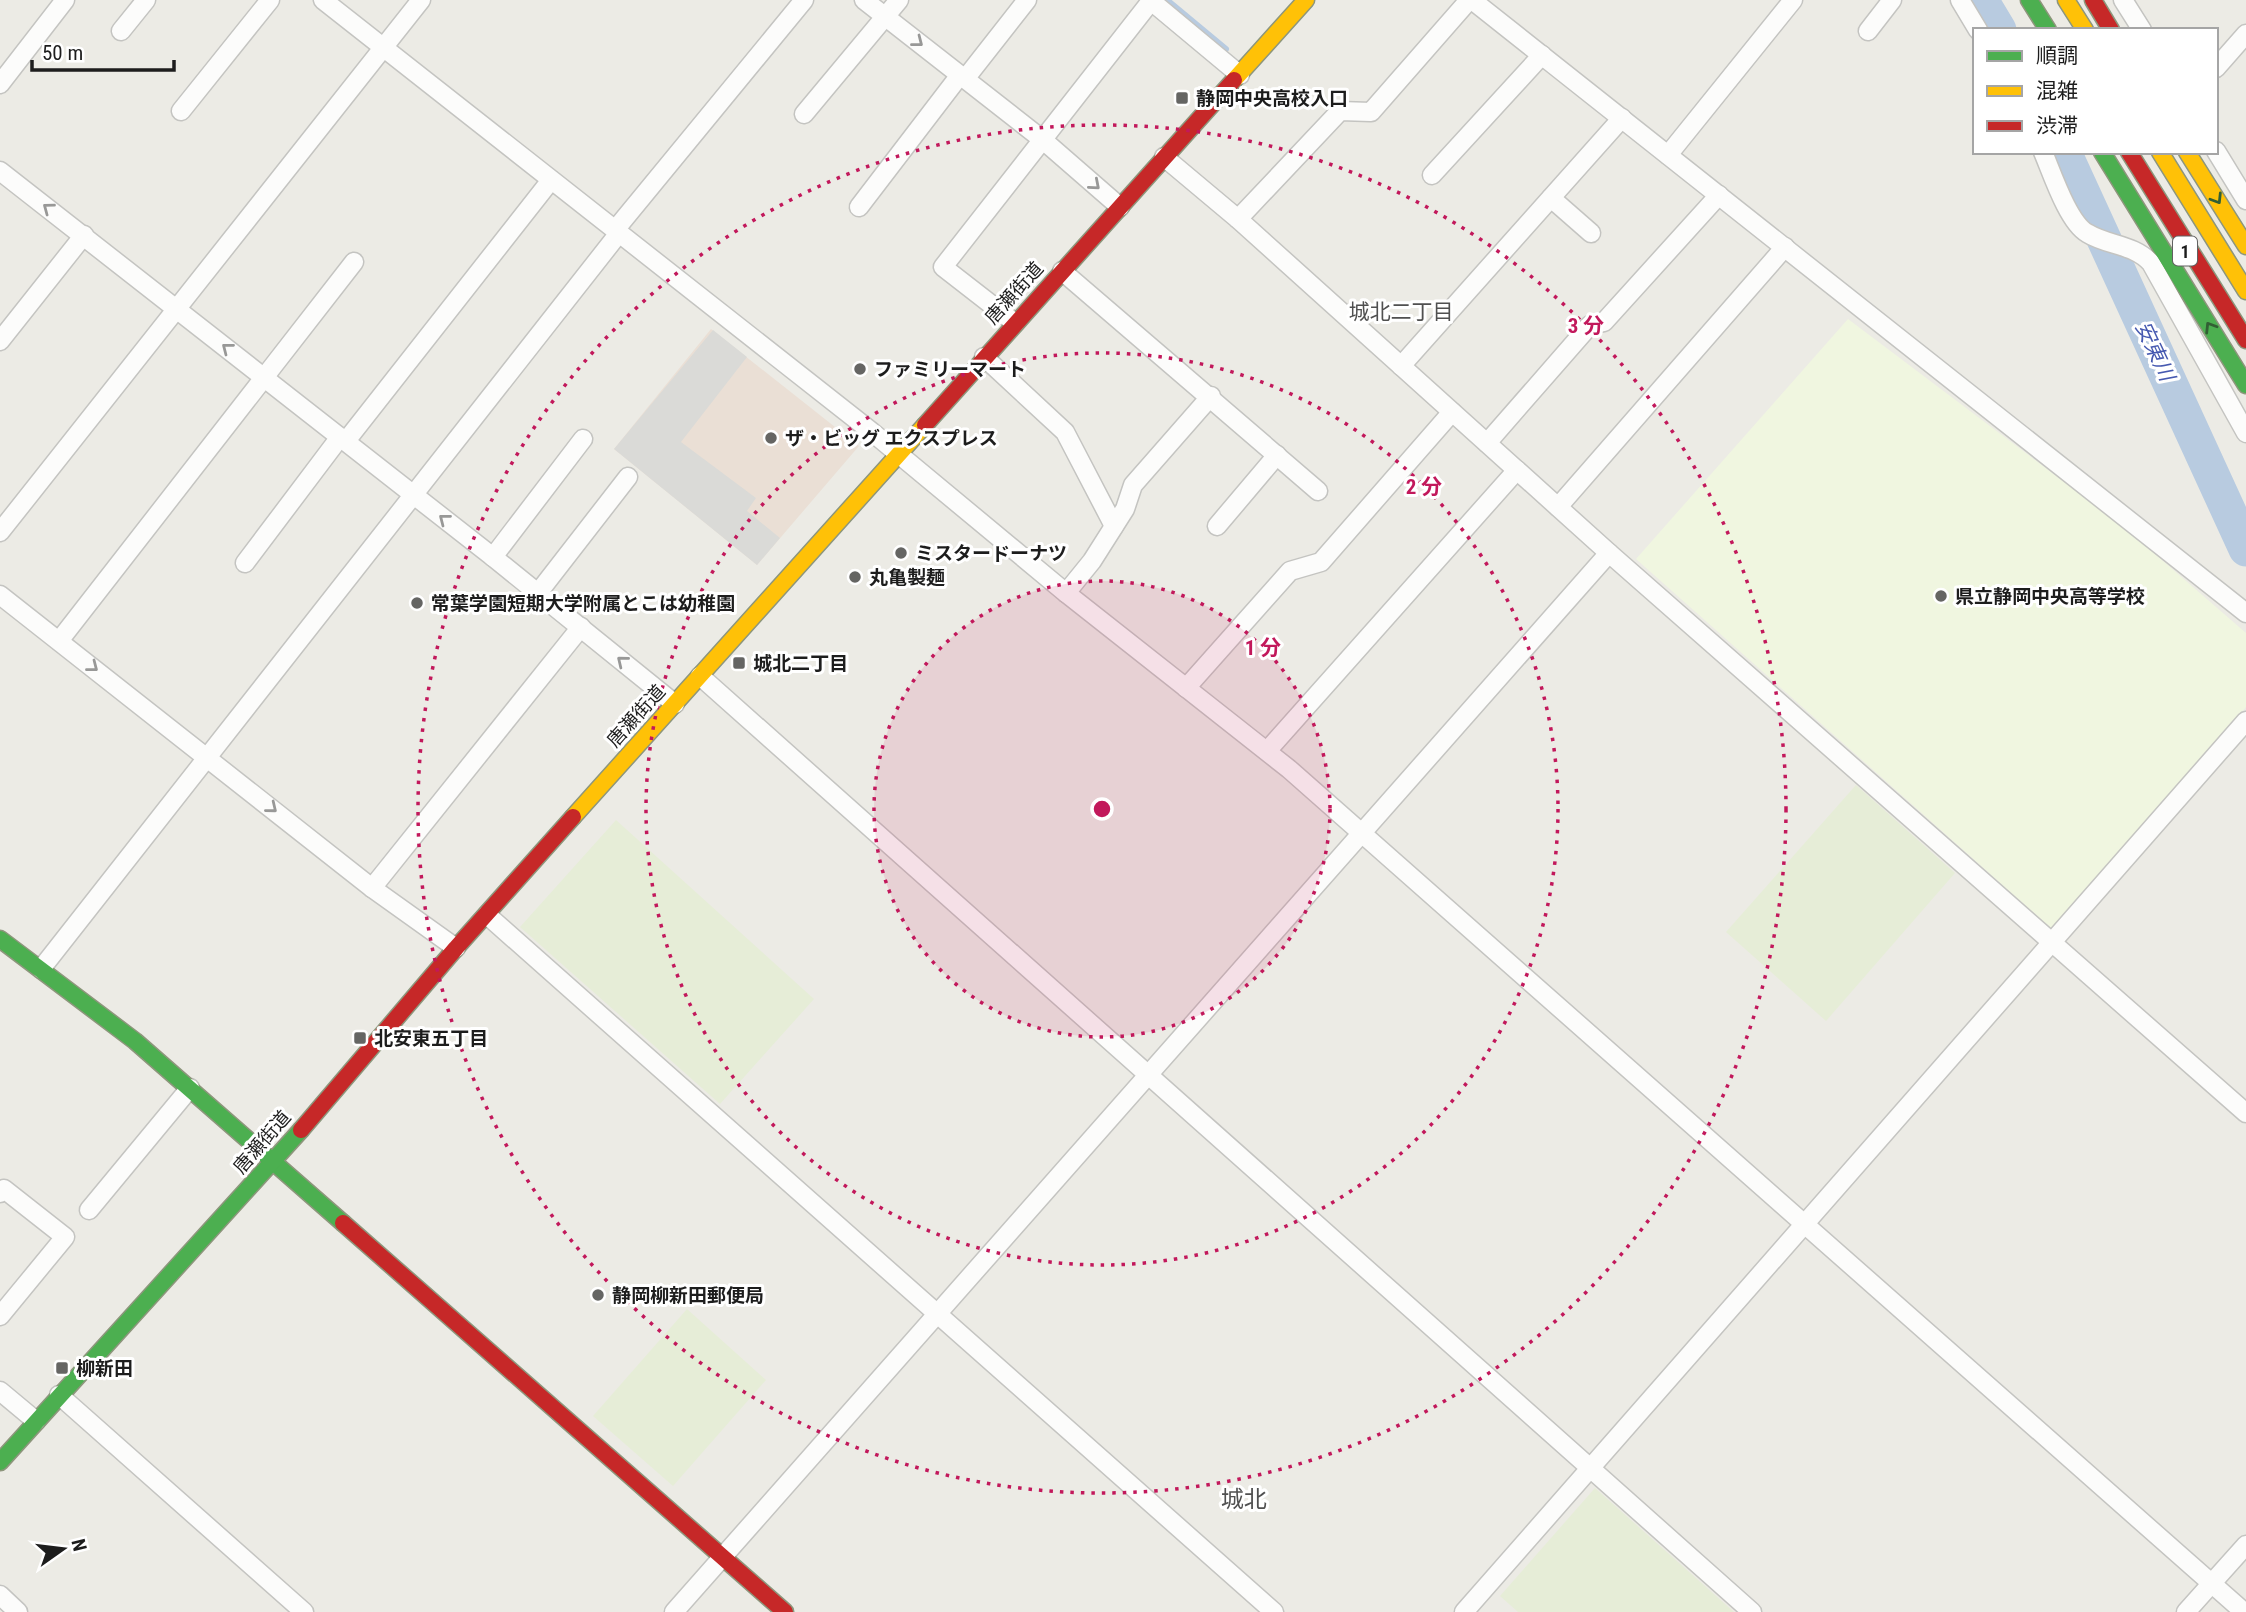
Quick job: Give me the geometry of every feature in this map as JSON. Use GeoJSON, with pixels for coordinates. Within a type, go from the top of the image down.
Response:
{"type":"FeatureCollection","features":[{"type":"Feature","properties":{"kind":"main road","name":"唐瀬街道"},"geometry":{"type":"LineString","coordinates":[[0,1462],[58,1395],[275,1160],[456,948],[1306,0]]}},
{"type":"Feature","properties":{"kind":"main road"},"geometry":{"type":"LineString","coordinates":[[2029,0],[2047,28]]}},
{"type":"Feature","properties":{"kind":"main road"},"geometry":{"type":"LineString","coordinates":[[2035,0],[2052,28]]}},
{"type":"Feature","properties":{"kind":"main road"},"geometry":{"type":"LineString","coordinates":[[2068,0],[2086,28]]}},
{"type":"Feature","properties":{"kind":"main road"},"geometry":{"type":"LineString","coordinates":[[2093,0],[2110,28]]}},
{"type":"Feature","properties":{"kind":"main road","name":"1"},"geometry":{"type":"LineString","coordinates":[[2103,154],[2246,385]]}},
{"type":"Feature","properties":{"kind":"main road","name":"1"},"geometry":{"type":"LineString","coordinates":[[2125,154],[2246,349]]}},
{"type":"Feature","properties":{"kind":"main road","name":"1"},"geometry":{"type":"LineString","coordinates":[[2130,154],[2246,340]]}},
{"type":"Feature","properties":{"kind":"main road","name":"1"},"geometry":{"type":"LineString","coordinates":[[2163,154],[2246,283]]}},
{"type":"Feature","properties":{"kind":"main road","name":"1"},"geometry":{"type":"LineString","coordinates":[[2163,154],[2246,291]]}},
{"type":"Feature","properties":{"kind":"main road"},"geometry":{"type":"LineString","coordinates":[[2189,154],[2246,246]]}},
{"type":"Feature","properties":{"kind":"main road"},"geometry":{"type":"LineString","coordinates":[[0,939],[135,1041],[275,1160],[785,1612]]}},
{"type":"Feature","properties":{"kind":"street"},"geometry":{"type":"LineString","coordinates":[[0,84],[65,0]]}},
{"type":"Feature","properties":{"kind":"street"},"geometry":{"type":"LineString","coordinates":[[121,31],[146,0]]}},
{"type":"Feature","properties":{"kind":"street"},"geometry":{"type":"LineString","coordinates":[[181,111],[270,0]]}},
{"type":"Feature","properties":{"kind":"street"},"geometry":{"type":"LineString","coordinates":[[323,0],[1267,751],[2244,1612]]}},
{"type":"Feature","properties":{"kind":"street"},"geometry":{"type":"LineString","coordinates":[[0,532],[179,310],[421,0]]}},
{"type":"Feature","properties":{"kind":"street"},"geometry":{"type":"LineString","coordinates":[[41,969],[206,755],[415,496],[617,232],[804,0]]}},
{"type":"Feature","properties":{"kind":"street"},"geometry":{"type":"LineString","coordinates":[[864,0],[1042,140],[1119,207]]}},
{"type":"Feature","properties":{"kind":"street"},"geometry":{"type":"LineString","coordinates":[[804,114],[899,0]]}},
{"type":"Feature","properties":{"kind":"street"},"geometry":{"type":"LineString","coordinates":[[859,207],[1027,0]]}},
{"type":"Feature","properties":{"kind":"street"},"geometry":{"type":"LineString","coordinates":[[1015,323],[943,267],[1150,0],[1240,75]]}},
{"type":"Feature","properties":{"kind":"street"},"geometry":{"type":"LineString","coordinates":[[1238,219],[1340,111],[1371,112],[1471,0],[2246,613]]}},
{"type":"Feature","properties":{"kind":"street"},"geometry":{"type":"LineString","coordinates":[[1668,155],[1793,0]]}},
{"type":"Feature","properties":{"kind":"street"},"geometry":{"type":"LineString","coordinates":[[1868,31],[1892,0]]}},
{"type":"Feature","properties":{"kind":"street"},"geometry":{"type":"LineString","coordinates":[[1960,0],[1977,28]]}},
{"type":"Feature","properties":{"kind":"street"},"geometry":{"type":"LineString","coordinates":[[2123,0],[2141,28]]}},
{"type":"Feature","properties":{"kind":"street"},"geometry":{"type":"LineString","coordinates":[[2218,66],[2246,34]]}},
{"type":"Feature","properties":{"kind":"street"},"geometry":{"type":"LineString","coordinates":[[1432,175],[1542,55]]}},
{"type":"Feature","properties":{"kind":"street"},"geometry":{"type":"LineString","coordinates":[[1401,366],[1622,118]]}},
{"type":"Feature","properties":{"kind":"street"},"geometry":{"type":"LineString","coordinates":[[2044,154],[2075,223],[2087,233],[2142,253],[2151,263],[2246,433]]}},
{"type":"Feature","properties":{"kind":"street"},"geometry":{"type":"LineString","coordinates":[[2218,154],[2246,200]]}},
{"type":"Feature","properties":{"kind":"street"},"geometry":{"type":"LineString","coordinates":[[1164,157],[1238,219],[1609,553],[2246,1113]]}},
{"type":"Feature","properties":{"kind":"street"},"geometry":{"type":"LineString","coordinates":[[0,172],[84,235],[582,627],[675,704]]}},
{"type":"Feature","properties":{"kind":"street"},"geometry":{"type":"LineString","coordinates":[[244,563],[551,180]]}},
{"type":"Feature","properties":{"kind":"street"},"geometry":{"type":"LineString","coordinates":[[1487,443],[1590,325],[1604,322],[1718,195]]}},
{"type":"Feature","properties":{"kind":"street"},"geometry":{"type":"LineString","coordinates":[[1551,198],[1591,233]]}},
{"type":"Feature","properties":{"kind":"street"},"geometry":{"type":"LineString","coordinates":[[0,341],[84,235]]}},
{"type":"Feature","properties":{"kind":"street"},"geometry":{"type":"LineString","coordinates":[[1558,507],[1784,247]]}},
{"type":"Feature","properties":{"kind":"street"},"geometry":{"type":"LineString","coordinates":[[59,641],[354,262]]}},
{"type":"Feature","properties":{"kind":"street"},"geometry":{"type":"LineString","coordinates":[[1062,271],[1211,396],[1318,491]]}},
{"type":"Feature","properties":{"kind":"street"},"geometry":{"type":"LineString","coordinates":[[984,357],[1065,432],[1114,526]]}},
{"type":"Feature","properties":{"kind":"street"},"geometry":{"type":"LineString","coordinates":[[1066,593],[1092,561],[1125,509],[1133,485],[1211,396]]}},
{"type":"Feature","properties":{"kind":"street"},"geometry":{"type":"LineString","coordinates":[[1186,688],[1290,571],[1321,562],[1452,412]]}},
{"type":"Feature","properties":{"kind":"street"},"geometry":{"type":"LineString","coordinates":[[493,557],[583,439]]}},
{"type":"Feature","properties":{"kind":"street"},"geometry":{"type":"LineString","coordinates":[[1217,526],[1276,455]]}},
{"type":"Feature","properties":{"kind":"street"},"geometry":{"type":"LineString","coordinates":[[1267,751],[1517,470]]}},
{"type":"Feature","properties":{"kind":"street"},"geometry":{"type":"LineString","coordinates":[[538,593],[628,477]]}},
{"type":"Feature","properties":{"kind":"street"},"geometry":{"type":"LineString","coordinates":[[674,1612],[1609,553]]}},
{"type":"Feature","properties":{"kind":"street"},"geometry":{"type":"LineString","coordinates":[[0,595],[372,888],[456,948]]}},
{"type":"Feature","properties":{"kind":"street"},"geometry":{"type":"LineString","coordinates":[[372,888],[582,627]]}},
{"type":"Feature","properties":{"kind":"street"},"geometry":{"type":"LineString","coordinates":[[700,676],[1752,1612]]}},
{"type":"Feature","properties":{"kind":"street"},"geometry":{"type":"LineString","coordinates":[[1464,1612],[2246,721]]}},
{"type":"Feature","properties":{"kind":"street"},"geometry":{"type":"LineString","coordinates":[[486,915],[1274,1612]]}},
{"type":"Feature","properties":{"kind":"street"},"geometry":{"type":"LineString","coordinates":[[89,1210],[190,1088]]}},
{"type":"Feature","properties":{"kind":"street"},"geometry":{"type":"LineString","coordinates":[[0,1194],[4,1189],[65,1237],[0,1316]]}},
{"type":"Feature","properties":{"kind":"street"},"geometry":{"type":"LineString","coordinates":[[0,1391],[36,1421]]}},
{"type":"Feature","properties":{"kind":"street"},"geometry":{"type":"LineString","coordinates":[[58,1395],[304,1612]]}},
{"type":"Feature","properties":{"kind":"street"},"geometry":{"type":"LineString","coordinates":[[2186,1612],[2246,1545]]}},
{"type":"Feature","properties":{"kind":"street"},"geometry":{"type":"LineString","coordinates":[[0,1595],[19,1612]]}},
{"type":"Feature","properties":{"kind":"shaded area","name":"県立静岡中央高等学校"},"geometry":{"type":"Polygon","coordinates":[[[1848,319],[2125,528],[2246,633],[2246,707],[2051,928],[1636,559],[1848,319]]]}},
{"type":"Feature","properties":{"kind":"shaded area"},"geometry":{"type":"Polygon","coordinates":[[[711,329],[859,446],[757,565],[614,449],[711,329]]]}},
{"type":"Feature","properties":{"kind":"shaded area"},"geometry":{"type":"Polygon","coordinates":[[[713,330],[747,357],[681,442],[756,498],[747,511],[780,538],[757,565],[614,449],[713,330]]]}},
{"type":"Feature","properties":{"kind":"shaded area"},"geometry":{"type":"Polygon","coordinates":[[[1856,785],[1955,873],[1826,1021],[1726,932],[1856,785]]]}},
{"type":"Feature","properties":{"kind":"shaded area"},"geometry":{"type":"Polygon","coordinates":[[[616,820],[814,999],[720,1104],[520,927],[616,820]]]}},
{"type":"Feature","properties":{"kind":"shaded area"},"geometry":{"type":"Polygon","coordinates":[[[687,1309],[766,1380],[673,1486],[593,1416],[687,1309]]]}},
{"type":"Feature","properties":{"kind":"shaded area"},"geometry":{"type":"Polygon","coordinates":[[[1595,1488],[1734,1612],[1518,1612],[1500,1596],[1595,1488]]]}},
{"type":"Feature","properties":{"kind":"waterway"},"geometry":{"type":"LineString","coordinates":[[1167,0],[1226,49]]}},
{"type":"Feature","properties":{"kind":"waterway","name":"安東川"},"geometry":{"type":"LineString","coordinates":[[1981,0],[1998,28]]}},
{"type":"Feature","properties":{"kind":"waterway","name":"安東川"},"geometry":{"type":"LineString","coordinates":[[2065,154],[2246,549]]}},
{"type":"Feature","properties":{"kind":"traffic: fast"},"geometry":{"type":"LineString","coordinates":[[2029,0],[2047,28]]}},
{"type":"Feature","properties":{"kind":"traffic: fast"},"geometry":{"type":"LineString","coordinates":[[2103,154],[2246,385]]}},
{"type":"Feature","properties":{"kind":"traffic: fast"},"geometry":{"type":"LineString","coordinates":[[0,939],[135,1041],[343,1223]]}},
{"type":"Feature","properties":{"kind":"traffic: fast"},"geometry":{"type":"LineString","coordinates":[[0,1462],[301,1130]]}},
{"type":"Feature","properties":{"kind":"traffic: slow"},"geometry":{"type":"LineString","coordinates":[[1234,80],[1306,0]]}},
{"type":"Feature","properties":{"kind":"traffic: slow"},"geometry":{"type":"LineString","coordinates":[[2066,0],[2084,28]]}},
{"type":"Feature","properties":{"kind":"traffic: slow"},"geometry":{"type":"LineString","coordinates":[[2161,154],[2246,291]]}},
{"type":"Feature","properties":{"kind":"traffic: slow"},"geometry":{"type":"LineString","coordinates":[[2188,154],[2246,246]]}},
{"type":"Feature","properties":{"kind":"traffic: slow"},"geometry":{"type":"LineString","coordinates":[[573,817],[925,425]]}},
{"type":"Feature","properties":{"kind":"traffic: jam"},"geometry":{"type":"LineString","coordinates":[[2093,0],[2110,28]]}},
{"type":"Feature","properties":{"kind":"traffic: jam"},"geometry":{"type":"LineString","coordinates":[[925,425],[1234,80]]}},
{"type":"Feature","properties":{"kind":"traffic: jam"},"geometry":{"type":"LineString","coordinates":[[2130,154],[2246,340]]}},
{"type":"Feature","properties":{"kind":"traffic: jam"},"geometry":{"type":"LineString","coordinates":[[301,1130],[456,948],[573,817]]}},
{"type":"Feature","properties":{"kind":"traffic: jam"},"geometry":{"type":"LineString","coordinates":[[343,1223],[785,1612]]}},
{"type":"Feature","properties":{"kind":"place","name":"静岡中央高校入口"},"geometry":{"type":"Point","coordinates":[1182,98]}},
{"type":"Feature","properties":{"kind":"place","name":"ファミリーマート"},"geometry":{"type":"Point","coordinates":[860,369]}},
{"type":"Feature","properties":{"kind":"place","name":"ザ・ビッグ エクスプレス"},"geometry":{"type":"Point","coordinates":[771,438]}},
{"type":"Feature","properties":{"kind":"place","name":"ミスタードーナツ"},"geometry":{"type":"Point","coordinates":[901,553]}},
{"type":"Feature","properties":{"kind":"place","name":"丸亀製麺"},"geometry":{"type":"Point","coordinates":[855,577]}},
{"type":"Feature","properties":{"kind":"place","name":"県立静岡中央高等学校"},"geometry":{"type":"Point","coordinates":[1941,596]}},
{"type":"Feature","properties":{"kind":"place","name":"常葉学園短期大学附属とこは幼稚園"},"geometry":{"type":"Point","coordinates":[417,603]}},
{"type":"Feature","properties":{"kind":"place","name":"城北二丁目"},"geometry":{"type":"Point","coordinates":[739,663]}},
{"type":"Feature","properties":{"kind":"place","name":"北安東五丁目"},"geometry":{"type":"Point","coordinates":[360,1038]}},
{"type":"Feature","properties":{"kind":"place","name":"静岡柳新田郵便局"},"geometry":{"type":"Point","coordinates":[598,1295]}},
{"type":"Feature","properties":{"kind":"place","name":"柳新田"},"geometry":{"type":"Point","coordinates":[62,1368]}},
{"type":"Feature","properties":{"kind":"district","name":"城北二丁目"},"geometry":{"type":"Point","coordinates":[1401,312]}},
{"type":"Feature","properties":{"kind":"district","name":"城北"},"geometry":{"type":"Point","coordinates":[1244,1499]}}]}
